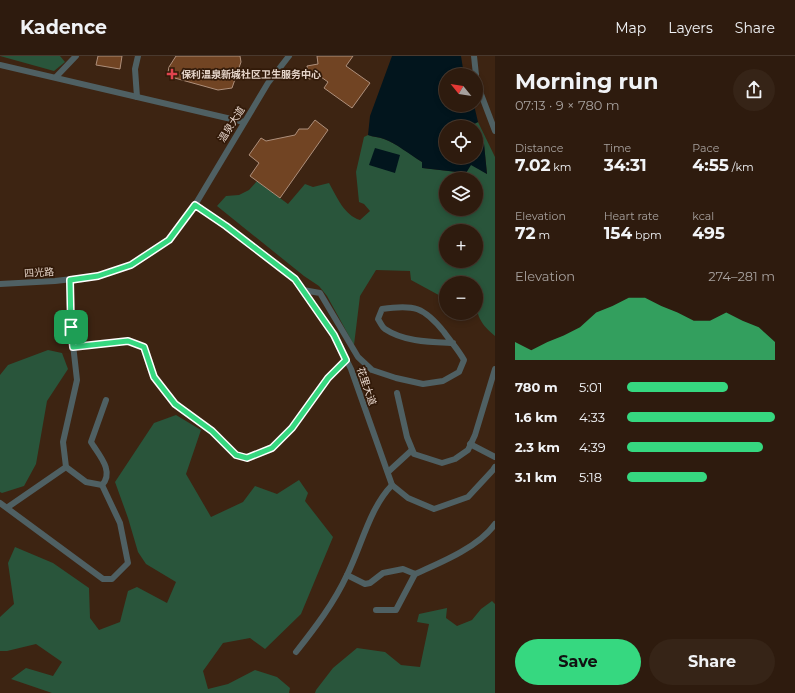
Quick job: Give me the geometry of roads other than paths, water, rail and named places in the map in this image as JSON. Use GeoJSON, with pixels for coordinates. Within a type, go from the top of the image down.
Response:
{"type":"FeatureCollection","features":[{"type":"Feature","properties":{"kind":"street"},"geometry":{"type":"LineString","coordinates":[[56,77],[76,56]]}},
{"type":"Feature","properties":{"kind":"street"},"geometry":{"type":"LineString","coordinates":[[137,97],[135,69],[138,56]]}},
{"type":"Feature","properties":{"kind":"street","name":"温泉大道"},"geometry":{"type":"LineString","coordinates":[[195,205],[268,83],[289,56]]}},
{"type":"Feature","properties":{"kind":"street"},"geometry":{"type":"LineString","coordinates":[[474,56],[475,68]]}},
{"type":"Feature","properties":{"kind":"street"},"geometry":{"type":"LineString","coordinates":[[0,65],[244,122]]}},
{"type":"Feature","properties":{"kind":"street"},"geometry":{"type":"LineString","coordinates":[[483,99],[495,131]]}},
{"type":"Feature","properties":{"kind":"street","name":"四光路"},"geometry":{"type":"LineString","coordinates":[[0,284],[70,280],[98,276],[131,265],[169,240],[195,205]]}},
{"type":"Feature","properties":{"kind":"street","name":"花里大道"},"geometry":{"type":"LineString","coordinates":[[195,205],[226,226],[295,279],[303,290],[334,335],[351,369],[392,485]]}},
{"type":"Feature","properties":{"kind":"street"},"geometry":{"type":"LineString","coordinates":[[70,280],[71,327],[77,380],[63,442],[66,467],[86,482],[102,485]]}},
{"type":"Feature","properties":{"kind":"street"},"geometry":{"type":"LineString","coordinates":[[303,290],[320,293],[358,357],[372,370],[396,378],[423,384],[443,381],[459,372],[464,360],[453,343],[433,318],[423,311],[401,306],[382,309],[378,318],[384,328],[399,336],[421,341],[453,343]]}},
{"type":"Feature","properties":{"kind":"street"},"geometry":{"type":"LineString","coordinates":[[73,347],[128,341],[144,347],[154,377],[175,404],[212,431],[236,455],[247,458],[272,448],[292,428],[328,378],[346,360]]}},
{"type":"Feature","properties":{"kind":"street"},"geometry":{"type":"LineString","coordinates":[[397,393],[407,437],[414,454],[442,463],[456,459],[468,450],[475,435],[495,369]]}},
{"type":"Feature","properties":{"kind":"street"},"geometry":{"type":"LineString","coordinates":[[102,485],[106,481],[108,468],[91,442],[106,400]]}},
{"type":"Feature","properties":{"kind":"street"},"geometry":{"type":"LineString","coordinates":[[470,444],[495,457]]}},
{"type":"Feature","properties":{"kind":"street"},"geometry":{"type":"LineString","coordinates":[[388,472],[412,450]]}},
{"type":"Feature","properties":{"kind":"street"},"geometry":{"type":"LineString","coordinates":[[8,508],[66,467]]}},
{"type":"Feature","properties":{"kind":"street"},"geometry":{"type":"LineString","coordinates":[[296,652],[325,615],[347,575],[363,536],[383,494],[392,485],[408,498],[434,509],[468,496],[495,467]]}},
{"type":"Feature","properties":{"kind":"street"},"geometry":{"type":"LineString","coordinates":[[0,503],[102,579],[112,579],[128,563],[120,522],[102,485]]}},
{"type":"Feature","properties":{"kind":"street"},"geometry":{"type":"LineString","coordinates":[[376,610],[396,610],[414,574],[446,560],[488,534],[495,524]]}},
{"type":"Feature","properties":{"kind":"street"},"geometry":{"type":"LineString","coordinates":[[347,575],[364,584],[370,583],[383,573],[404,569],[414,574]]}},
{"type":"Feature","properties":{"kind":"water"},"geometry":{"type":"Polygon","coordinates":[[[392,56],[461,56],[463,68],[439,68],[439,112],[476,112],[478,120],[439,120],[439,164],[483,164],[483,143],[487,174],[471,165],[467,172],[422,168],[422,162],[398,146],[384,139],[368,135],[370,116],[392,56]]]}},
{"type":"Feature","properties":{"kind":"water"},"geometry":{"type":"Polygon","coordinates":[[[375,148],[400,155],[395,173],[369,165],[375,148]]]}},
{"type":"Feature","properties":{"kind":"place","name":"保利温泉新城社区卫生服务中心"},"geometry":{"type":"Point","coordinates":[172,74]}}]}
